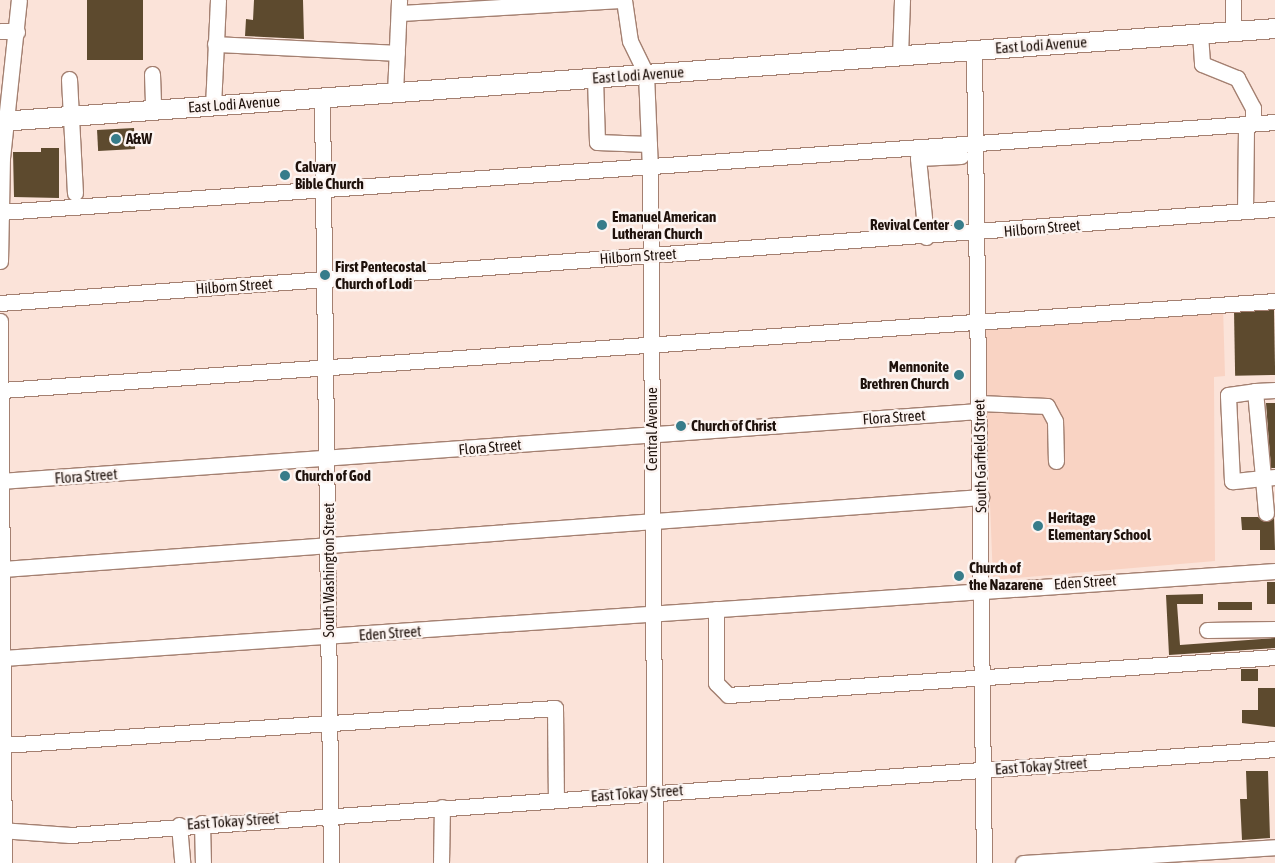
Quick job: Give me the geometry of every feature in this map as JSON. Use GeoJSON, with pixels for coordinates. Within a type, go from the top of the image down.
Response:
{"type":"FeatureCollection","features":[{"type":"Feature","properties":{"kind":"main road","name":"East Lodi Avenue"},"geometry":{"type":"LineString","coordinates":[[4,121],[1275,28]]}},
{"type":"Feature","properties":{"kind":"street"},"geometry":{"type":"LineString","coordinates":[[0,261],[4,121],[17,32],[19,0]]}},
{"type":"Feature","properties":{"kind":"street"},"geometry":{"type":"LineString","coordinates":[[213,106],[218,0]]}},
{"type":"Feature","properties":{"kind":"street"},"geometry":{"type":"LineString","coordinates":[[395,92],[400,6],[623,0]]}},
{"type":"Feature","properties":{"kind":"street","name":"Central Avenue"},"geometry":{"type":"LineString","coordinates":[[623,0],[630,41],[646,74],[650,168],[649,255],[656,863]]}},
{"type":"Feature","properties":{"kind":"street"},"geometry":{"type":"LineString","coordinates":[[900,55],[902,0]]}},
{"type":"Feature","properties":{"kind":"street"},"geometry":{"type":"LineString","coordinates":[[1233,0],[1233,31]]}},
{"type":"Feature","properties":{"kind":"street"},"geometry":{"type":"LineString","coordinates":[[0,31],[17,32]]}},
{"type":"Feature","properties":{"kind":"street"},"geometry":{"type":"LineString","coordinates":[[1200,34],[1202,64],[1237,78],[1253,108],[1249,123],[1245,211]]}},
{"type":"Feature","properties":{"kind":"street"},"geometry":{"type":"LineString","coordinates":[[215,44],[397,53]]}},
{"type":"Feature","properties":{"kind":"street","name":"South Garfield Street"},"geometry":{"type":"LineString","coordinates":[[974,50],[983,590],[984,863]]}},
{"type":"Feature","properties":{"kind":"street"},"geometry":{"type":"LineString","coordinates":[[152,74],[153,110]]}},
{"type":"Feature","properties":{"kind":"street"},"geometry":{"type":"LineString","coordinates":[[595,78],[597,142],[649,144]]}},
{"type":"Feature","properties":{"kind":"street"},"geometry":{"type":"LineString","coordinates":[[69,79],[75,193]]}},
{"type":"Feature","properties":{"kind":"street","name":"South Washington Street"},"geometry":{"type":"LineString","coordinates":[[322,98],[326,189],[331,863]]}},
{"type":"Feature","properties":{"kind":"street"},"geometry":{"type":"LineString","coordinates":[[1,212],[650,168],[977,142],[1275,122]]}},
{"type":"Feature","properties":{"kind":"street"},"geometry":{"type":"LineString","coordinates":[[926,237],[918,158],[960,156]]}},
{"type":"Feature","properties":{"kind":"street","name":"Hilborn Street"},"geometry":{"type":"LineString","coordinates":[[0,303],[649,255],[926,237],[1275,209]]}},
{"type":"Feature","properties":{"kind":"street"},"geometry":{"type":"LineString","coordinates":[[2,390],[979,324],[1275,301]]}},
{"type":"Feature","properties":{"kind":"street"},"geometry":{"type":"LineString","coordinates":[[0,321],[3,568],[2,831],[4,863]]}},
{"type":"Feature","properties":{"kind":"street"},"geometry":{"type":"LineString","coordinates":[[1269,478],[1232,481],[1228,395],[1275,390]]}},
{"type":"Feature","properties":{"kind":"street"},"geometry":{"type":"LineString","coordinates":[[1255,391],[1269,478],[1266,513]]}},
{"type":"Feature","properties":{"kind":"street","name":"Flora Street"},"geometry":{"type":"LineString","coordinates":[[2,481],[329,460],[979,407],[1047,406],[1055,421],[1056,461]]}},
{"type":"Feature","properties":{"kind":"street"},"geometry":{"type":"LineString","coordinates":[[3,568],[329,548],[981,497]]}},
{"type":"Feature","properties":{"kind":"street","name":"Eden Street"},"geometry":{"type":"LineString","coordinates":[[3,658],[1275,571]]}},
{"type":"Feature","properties":{"kind":"street"},"geometry":{"type":"LineString","coordinates":[[716,609],[716,683],[728,695],[983,679],[1275,657]]}},
{"type":"Feature","properties":{"kind":"street"},"geometry":{"type":"LineString","coordinates":[[1207,630],[1275,628]]}},
{"type":"Feature","properties":{"kind":"street"},"geometry":{"type":"LineString","coordinates":[[3,745],[555,708],[556,799]]}},
{"type":"Feature","properties":{"kind":"street","name":"East Tokay Street"},"geometry":{"type":"LineString","coordinates":[[2,831],[70,835],[202,823],[1275,749]]}},
{"type":"Feature","properties":{"kind":"street"},"geometry":{"type":"LineString","coordinates":[[441,863],[442,807]]}},
{"type":"Feature","properties":{"kind":"street"},"geometry":{"type":"LineString","coordinates":[[202,823],[203,863]]}},
{"type":"Feature","properties":{"kind":"street"},"geometry":{"type":"LineString","coordinates":[[179,825],[182,863]]}},
{"type":"Feature","properties":{"kind":"street"},"geometry":{"type":"LineString","coordinates":[[1023,863],[1275,847]]}},
{"type":"Feature","properties":{"kind":"shaded area"},"geometry":{"type":"Polygon","coordinates":[[[1223,306],[1225,376],[1214,377],[1215,561],[993,580],[983,326],[1223,306]]]}},
{"type":"Feature","properties":{"kind":"building"},"geometry":{"type":"Polygon","coordinates":[[[87,0],[143,0],[143,60],[87,60],[87,0]]]}},
{"type":"Feature","properties":{"kind":"building"},"geometry":{"type":"Polygon","coordinates":[[[254,0],[303,0],[304,39],[245,36],[246,19],[253,20],[254,0]]]}},
{"type":"Feature","properties":{"kind":"building","name":"A&W"},"geometry":{"type":"Polygon","coordinates":[[[134,128],[135,149],[98,151],[97,130],[134,128]]]}},
{"type":"Feature","properties":{"kind":"building"},"geometry":{"type":"Polygon","coordinates":[[[41,148],[59,148],[59,198],[14,197],[13,152],[41,152],[41,148]]]}},
{"type":"Feature","properties":{"kind":"building"},"geometry":{"type":"Polygon","coordinates":[[[1274,310],[1275,375],[1235,376],[1234,311],[1274,310]]]}},
{"type":"Feature","properties":{"kind":"building"},"geometry":{"type":"Polygon","coordinates":[[[1266,403],[1275,403],[1275,468],[1271,468],[1266,403]]]}},
{"type":"Feature","properties":{"kind":"building"},"geometry":{"type":"Polygon","coordinates":[[[1241,517],[1258,517],[1266,522],[1274,517],[1275,550],[1260,550],[1260,530],[1242,530],[1241,517]]]}},
{"type":"Feature","properties":{"kind":"building"},"geometry":{"type":"Polygon","coordinates":[[[1267,582],[1275,582],[1275,604],[1267,604],[1267,582]]]}},
{"type":"Feature","properties":{"kind":"building"},"geometry":{"type":"Polygon","coordinates":[[[1203,594],[1203,604],[1177,604],[1180,645],[1275,638],[1275,648],[1169,655],[1166,595],[1203,594]]]}},
{"type":"Feature","properties":{"kind":"building"},"geometry":{"type":"Polygon","coordinates":[[[1218,602],[1252,602],[1252,610],[1218,610],[1218,602]]]}},
{"type":"Feature","properties":{"kind":"building"},"geometry":{"type":"Polygon","coordinates":[[[1241,669],[1258,669],[1258,681],[1241,681],[1241,669]]]}},
{"type":"Feature","properties":{"kind":"building"},"geometry":{"type":"Polygon","coordinates":[[[1258,688],[1275,688],[1275,727],[1242,723],[1242,710],[1258,710],[1258,688]]]}},
{"type":"Feature","properties":{"kind":"building"},"geometry":{"type":"Polygon","coordinates":[[[1246,771],[1268,771],[1270,838],[1242,840],[1240,799],[1247,799],[1246,771]]]}},
{"type":"Feature","properties":{"kind":"place","name":"A&W"},"geometry":{"type":"Point","coordinates":[116,139]}},
{"type":"Feature","properties":{"kind":"place","name":"Calvary Bible Church"},"geometry":{"type":"Point","coordinates":[285,175]}},
{"type":"Feature","properties":{"kind":"place","name":"Emanuel American Lutheran Church"},"geometry":{"type":"Point","coordinates":[602,225]}},
{"type":"Feature","properties":{"kind":"place","name":"Revival Center"},"geometry":{"type":"Point","coordinates":[959,225]}},
{"type":"Feature","properties":{"kind":"place","name":"First Pentecostal Church of Lodi"},"geometry":{"type":"Point","coordinates":[325,275]}},
{"type":"Feature","properties":{"kind":"place","name":"Mennonite Brethren Church"},"geometry":{"type":"Point","coordinates":[959,375]}},
{"type":"Feature","properties":{"kind":"place","name":"Church of Christ"},"geometry":{"type":"Point","coordinates":[681,426]}},
{"type":"Feature","properties":{"kind":"place","name":"Church of God"},"geometry":{"type":"Point","coordinates":[285,476]}},
{"type":"Feature","properties":{"kind":"place","name":"Heritage Elementary School"},"geometry":{"type":"Point","coordinates":[1038,526]}},
{"type":"Feature","properties":{"kind":"place","name":"Church of the Nazarene"},"geometry":{"type":"Point","coordinates":[959,576]}}]}
